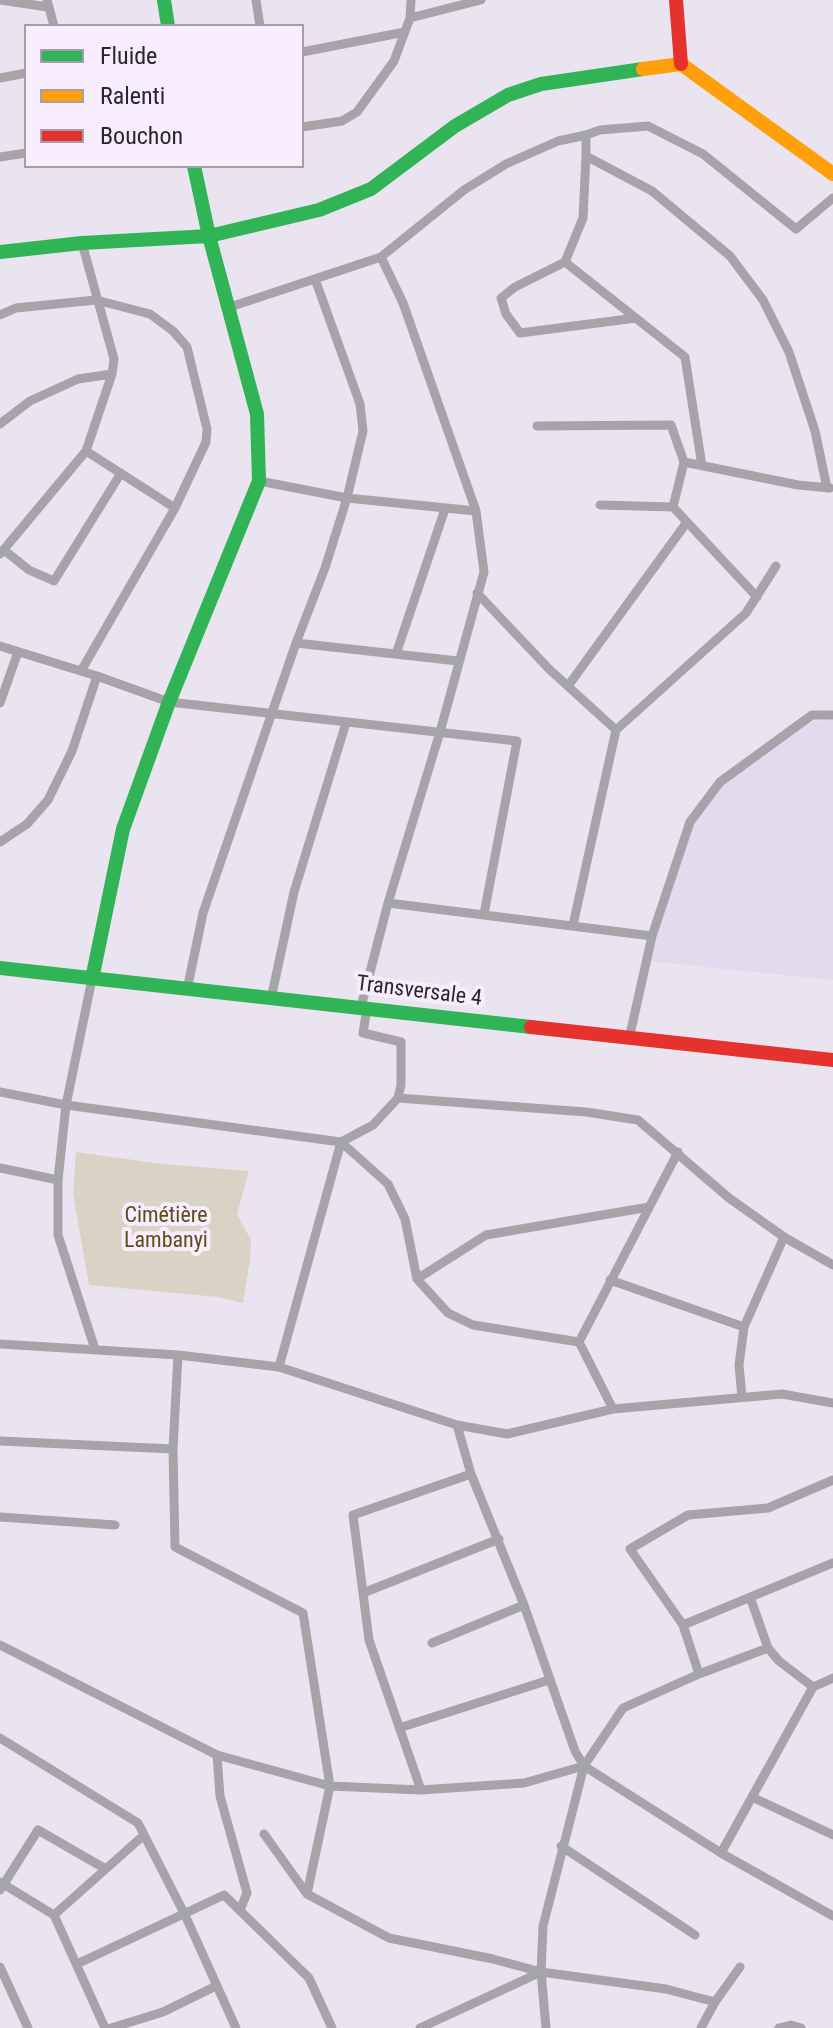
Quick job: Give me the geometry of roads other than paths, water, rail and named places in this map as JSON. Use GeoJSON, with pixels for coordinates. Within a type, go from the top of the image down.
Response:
{"type":"FeatureCollection","features":[{"type":"Feature","properties":{"kind":"street"},"geometry":{"type":"LineString","coordinates":[[0,0],[47,3],[53,24]]}},
{"type":"Feature","properties":{"kind":"street"},"geometry":{"type":"LineString","coordinates":[[164,0],[168,24]]}},
{"type":"Feature","properties":{"kind":"street"},"geometry":{"type":"LineString","coordinates":[[256,0],[260,24]]}},
{"type":"Feature","properties":{"kind":"street"},"geometry":{"type":"LineString","coordinates":[[304,127],[351,119],[394,61],[410,18],[411,0]]}},
{"type":"Feature","properties":{"kind":"street"},"geometry":{"type":"LineString","coordinates":[[410,18],[481,0]]}},
{"type":"Feature","properties":{"kind":"street"},"geometry":{"type":"LineString","coordinates":[[676,0],[681,64]]}},
{"type":"Feature","properties":{"kind":"street"},"geometry":{"type":"LineString","coordinates":[[304,52],[405,32]]}},
{"type":"Feature","properties":{"kind":"street"},"geometry":{"type":"LineString","coordinates":[[0,252],[82,243],[209,236],[319,210],[371,189],[455,126],[508,95],[541,84],[681,64],[832,170]]}},
{"type":"Feature","properties":{"kind":"street"},"geometry":{"type":"LineString","coordinates":[[0,78],[24,73]]}},
{"type":"Feature","properties":{"kind":"street"},"geometry":{"type":"LineString","coordinates":[[227,308],[381,257],[464,190],[506,164],[558,141],[600,130],[648,126],[703,154],[796,229],[833,198]]}},
{"type":"Feature","properties":{"kind":"street"},"geometry":{"type":"LineString","coordinates":[[586,135],[583,218],[565,262],[515,287],[501,298],[506,314],[520,333],[636,318]]}},
{"type":"Feature","properties":{"kind":"street"},"geometry":{"type":"LineString","coordinates":[[0,157],[24,153]]}},
{"type":"Feature","properties":{"kind":"street"},"geometry":{"type":"LineString","coordinates":[[586,156],[652,191],[730,256],[763,300],[789,352],[830,488],[684,462]]}},
{"type":"Feature","properties":{"kind":"street"},"geometry":{"type":"LineString","coordinates":[[95,1349],[58,1235],[58,1180],[66,1105],[123,829],[169,702],[259,481],[257,414],[227,308],[194,168]]}},
{"type":"Feature","properties":{"kind":"street"},"geometry":{"type":"LineString","coordinates":[[82,243],[114,359],[112,374],[86,451],[1,552],[54,581],[121,473]]}},
{"type":"Feature","properties":{"kind":"street"},"geometry":{"type":"LineString","coordinates":[[279,1367],[341,1142],[373,1125],[398,1098],[401,1042],[363,1033],[364,1007],[388,903],[484,572],[476,511],[403,303],[381,257]]}},
{"type":"Feature","properties":{"kind":"street"},"geometry":{"type":"LineString","coordinates":[[565,262],[685,357],[702,466]]}},
{"type":"Feature","properties":{"kind":"street"},"geometry":{"type":"LineString","coordinates":[[187,990],[203,913],[325,568],[347,498],[363,431],[360,404],[315,279]]}},
{"type":"Feature","properties":{"kind":"street"},"geometry":{"type":"LineString","coordinates":[[0,315],[16,308],[96,300],[150,314],[173,331],[187,347],[207,429],[206,442],[175,508],[81,671]]}},
{"type":"Feature","properties":{"kind":"street"},"geometry":{"type":"LineString","coordinates":[[0,424],[30,401],[66,384],[112,374]]}},
{"type":"Feature","properties":{"kind":"street"},"geometry":{"type":"LineString","coordinates":[[537,426],[671,425],[684,462],[673,507]]}},
{"type":"Feature","properties":{"kind":"street"},"geometry":{"type":"LineString","coordinates":[[86,451],[175,508]]}},
{"type":"Feature","properties":{"kind":"street"},"geometry":{"type":"LineString","coordinates":[[259,481],[347,498],[476,511]]}},
{"type":"Feature","properties":{"kind":"street"},"geometry":{"type":"LineString","coordinates":[[600,505],[673,507],[757,597]]}},
{"type":"Feature","properties":{"kind":"street"},"geometry":{"type":"LineString","coordinates":[[396,654],[445,509]]}},
{"type":"Feature","properties":{"kind":"street"},"geometry":{"type":"LineString","coordinates":[[568,686],[687,522]]}},
{"type":"Feature","properties":{"kind":"street"},"geometry":{"type":"LineString","coordinates":[[573,925],[616,730],[746,613],[776,566]]}},
{"type":"Feature","properties":{"kind":"street"},"geometry":{"type":"LineString","coordinates":[[477,593],[616,730]]}},
{"type":"Feature","properties":{"kind":"street"},"geometry":{"type":"LineString","coordinates":[[296,643],[458,661]]}},
{"type":"Feature","properties":{"kind":"street"},"geometry":{"type":"LineString","coordinates":[[0,646],[169,702],[517,741],[484,914]]}},
{"type":"Feature","properties":{"kind":"street"},"geometry":{"type":"LineString","coordinates":[[0,703],[18,652]]}},
{"type":"Feature","properties":{"kind":"street"},"geometry":{"type":"LineString","coordinates":[[0,842],[27,824],[48,800],[72,751],[97,676]]}},
{"type":"Feature","properties":{"kind":"street"},"geometry":{"type":"LineString","coordinates":[[629,1039],[652,936],[690,822],[720,782],[812,715],[833,715]]}},
{"type":"Feature","properties":{"kind":"street"},"geometry":{"type":"LineString","coordinates":[[271,999],[294,892],[346,723]]}},
{"type":"Feature","properties":{"kind":"street"},"geometry":{"type":"LineString","coordinates":[[388,903],[652,936]]}},
{"type":"Feature","properties":{"kind":"street","name":"Transversale 4"},"geometry":{"type":"LineString","coordinates":[[0,968],[833,1060]]}},
{"type":"Feature","properties":{"kind":"street"},"geometry":{"type":"LineString","coordinates":[[0,1092],[66,1105],[341,1142],[388,1184],[405,1219],[417,1279],[448,1313],[473,1325],[579,1342]]}},
{"type":"Feature","properties":{"kind":"street"},"geometry":{"type":"LineString","coordinates":[[398,1098],[586,1112],[638,1120],[729,1198],[784,1237],[833,1265]]}},
{"type":"Feature","properties":{"kind":"street"},"geometry":{"type":"LineString","coordinates":[[579,1342],[678,1152]]}},
{"type":"Feature","properties":{"kind":"street"},"geometry":{"type":"LineString","coordinates":[[0,1168],[58,1180]]}},
{"type":"Feature","properties":{"kind":"street"},"geometry":{"type":"LineString","coordinates":[[417,1279],[486,1235],[649,1207]]}},
{"type":"Feature","properties":{"kind":"street"},"geometry":{"type":"LineString","coordinates":[[742,1397],[739,1365],[744,1327],[784,1237]]}},
{"type":"Feature","properties":{"kind":"street"},"geometry":{"type":"LineString","coordinates":[[610,1280],[744,1327]]}},
{"type":"Feature","properties":{"kind":"street"},"geometry":{"type":"LineString","coordinates":[[579,1342],[613,1409]]}},
{"type":"Feature","properties":{"kind":"street"},"geometry":{"type":"LineString","coordinates":[[0,1344],[178,1355],[279,1367],[457,1425],[507,1434],[613,1409],[782,1394],[833,1403]]}},
{"type":"Feature","properties":{"kind":"street"},"geometry":{"type":"LineString","coordinates":[[178,1355],[173,1449],[175,1547],[303,1613],[330,1786],[307,1894]]}},
{"type":"Feature","properties":{"kind":"street"},"geometry":{"type":"LineString","coordinates":[[457,1425],[471,1474],[524,1605],[575,1751],[584,1766],[721,1853],[833,1916]]}},
{"type":"Feature","properties":{"kind":"street"},"geometry":{"type":"LineString","coordinates":[[0,1441],[173,1449]]}},
{"type":"Feature","properties":{"kind":"street"},"geometry":{"type":"LineString","coordinates":[[421,1790],[369,1640],[353,1515],[471,1474]]}},
{"type":"Feature","properties":{"kind":"street"},"geometry":{"type":"LineString","coordinates":[[699,1674],[683,1625],[630,1549],[688,1515],[768,1508],[833,1480]]}},
{"type":"Feature","properties":{"kind":"street"},"geometry":{"type":"LineString","coordinates":[[0,1517],[115,1525]]}},
{"type":"Feature","properties":{"kind":"street"},"geometry":{"type":"LineString","coordinates":[[363,1593],[499,1539]]}},
{"type":"Feature","properties":{"kind":"street"},"geometry":{"type":"LineString","coordinates":[[683,1625],[833,1563]]}},
{"type":"Feature","properties":{"kind":"street"},"geometry":{"type":"LineString","coordinates":[[750,1597],[768,1648],[779,1661],[813,1687]]}},
{"type":"Feature","properties":{"kind":"street"},"geometry":{"type":"LineString","coordinates":[[432,1643],[524,1605]]}},
{"type":"Feature","properties":{"kind":"street"},"geometry":{"type":"LineString","coordinates":[[0,1645],[217,1755],[330,1786],[421,1790],[524,1783],[584,1766]]}},
{"type":"Feature","properties":{"kind":"street"},"geometry":{"type":"LineString","coordinates":[[546,2028],[541,1972],[543,1926],[561,1846],[584,1766],[623,1708],[768,1648]]}},
{"type":"Feature","properties":{"kind":"street"},"geometry":{"type":"LineString","coordinates":[[721,1853],[813,1687],[833,1678]]}},
{"type":"Feature","properties":{"kind":"street"},"geometry":{"type":"LineString","coordinates":[[399,1728],[549,1680]]}},
{"type":"Feature","properties":{"kind":"street"},"geometry":{"type":"LineString","coordinates":[[0,1738],[138,1823],[185,1915],[236,2028]]}},
{"type":"Feature","properties":{"kind":"street"},"geometry":{"type":"LineString","coordinates":[[217,1755],[220,1796],[247,1893],[240,1910]]}},
{"type":"Feature","properties":{"kind":"street"},"geometry":{"type":"LineString","coordinates":[[752,1797],[833,1835]]}},
{"type":"Feature","properties":{"kind":"street"},"geometry":{"type":"LineString","coordinates":[[104,1868],[38,1830],[1,1885],[54,1915],[108,2028],[163,2012],[216,1986]]}},
{"type":"Feature","properties":{"kind":"street"},"geometry":{"type":"LineString","coordinates":[[264,1834],[307,1894],[389,1938],[541,1972],[666,1989],[715,2002]]}},
{"type":"Feature","properties":{"kind":"street"},"geometry":{"type":"LineString","coordinates":[[54,1915],[144,1835]]}},
{"type":"Feature","properties":{"kind":"street"},"geometry":{"type":"LineString","coordinates":[[561,1846],[695,1935]]}},
{"type":"Feature","properties":{"kind":"street"},"geometry":{"type":"LineString","coordinates":[[77,1964],[224,1895],[309,1978],[332,2028]]}},
{"type":"Feature","properties":{"kind":"street"},"geometry":{"type":"LineString","coordinates":[[0,1967],[28,2028]]}},
{"type":"Feature","properties":{"kind":"street"},"geometry":{"type":"LineString","coordinates":[[701,2028],[740,1967]]}},
{"type":"Feature","properties":{"kind":"street"},"geometry":{"type":"LineString","coordinates":[[420,2028],[541,1972]]}},
{"type":"Feature","properties":{"kind":"street"},"geometry":{"type":"LineString","coordinates":[[779,2028],[791,2025],[801,2028]]}},
{"type":"Feature","properties":{"kind":"park label","name":"Cimétière Lambanyi"},"geometry":{"type":"Point","coordinates":[166,1228]}}]}
